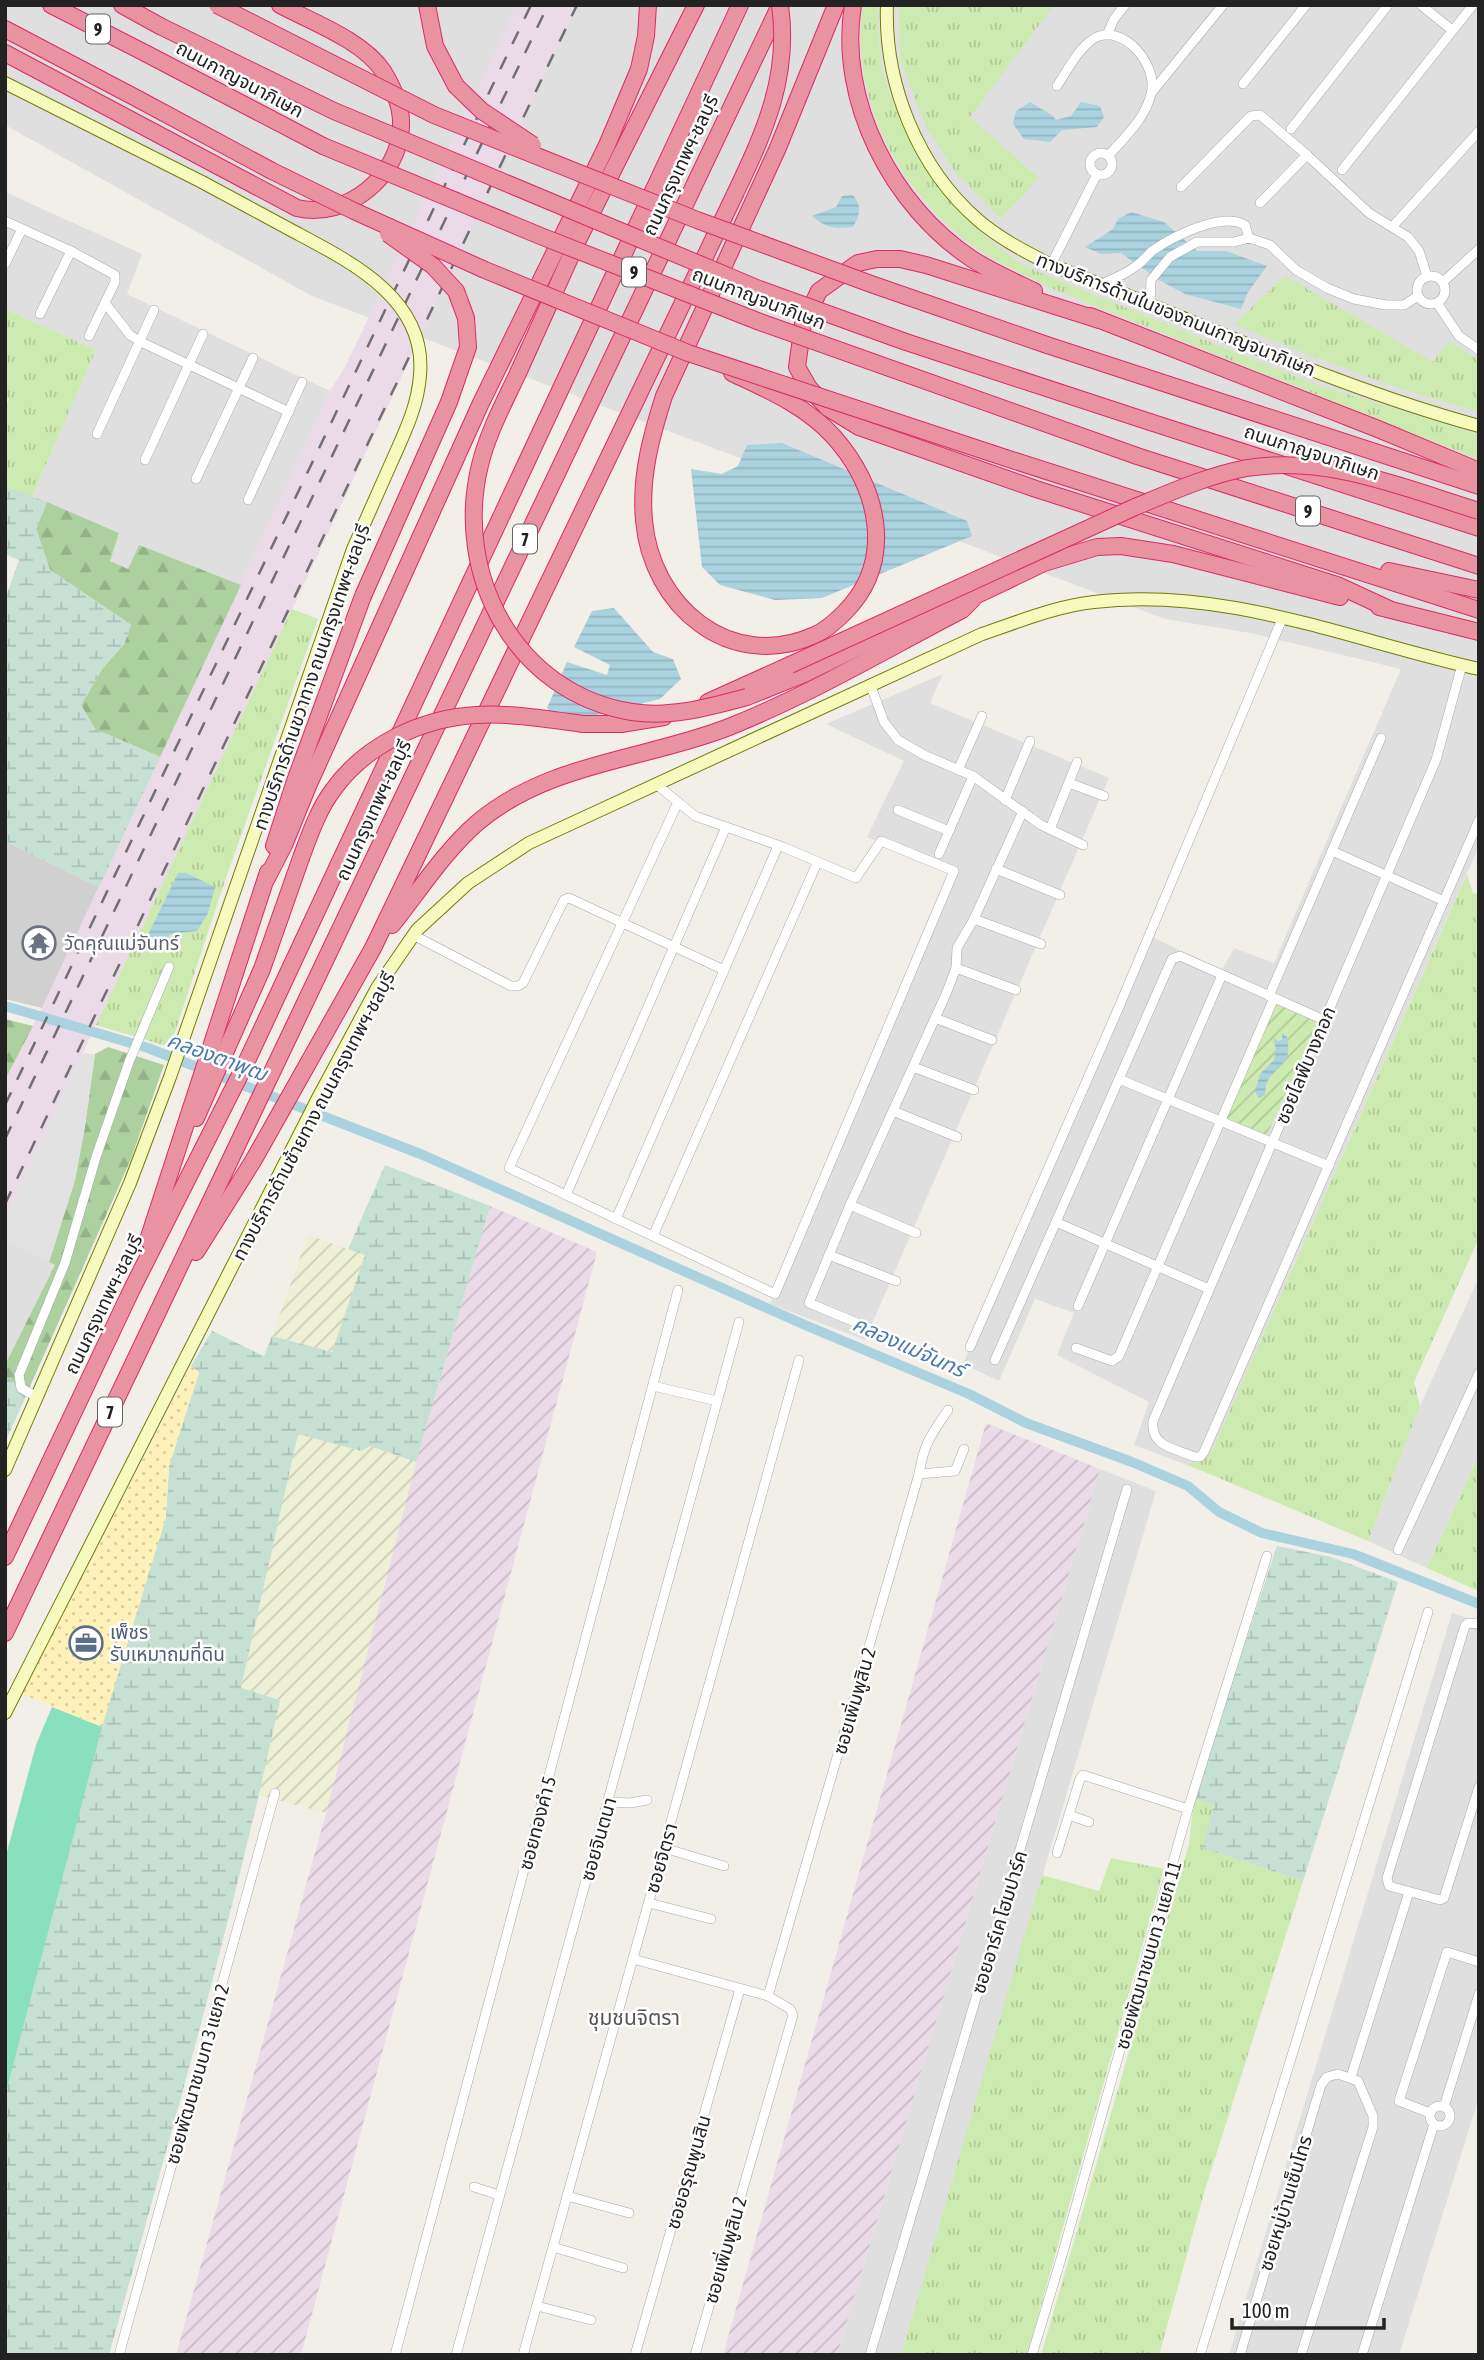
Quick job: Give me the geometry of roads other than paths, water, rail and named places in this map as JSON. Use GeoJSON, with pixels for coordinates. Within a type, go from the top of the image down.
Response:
{"type":"FeatureCollection","features":[{"type":"Feature","properties":{"kind":"highway","name":"ถนนกาญจนาภิเษก"},"geometry":{"type":"LineString","coordinates":[[51,5],[323,146],[760,322],[1137,456],[1479,566]]}},
{"type":"Feature","properties":{"kind":"highway","name":"ถนนกาญจนาภิเษก"},"geometry":{"type":"LineString","coordinates":[[122,5],[334,111],[759,289],[906,342],[1479,528]]}},
{"type":"Feature","properties":{"kind":"highway"},"geometry":{"type":"LineString","coordinates":[[216,5],[435,115],[697,220],[1047,345],[1479,486]]}},
{"type":"Feature","properties":{"kind":"highway"},"geometry":{"type":"LineString","coordinates":[[5,53],[297,208],[311,211],[331,209],[354,199],[371,187],[389,166],[397,147],[401,126],[397,99],[382,70],[365,52],[280,5]]}},
{"type":"Feature","properties":{"kind":"highway"},"geometry":{"type":"LineString","coordinates":[[428,5],[435,46],[456,86],[482,111],[512,132],[577,170]]}},
{"type":"Feature","properties":{"kind":"highway"},"geometry":{"type":"LineString","coordinates":[[266,880],[480,405],[607,145],[639,69],[646,36],[648,5]]}},
{"type":"Feature","properties":{"kind":"highway"},"geometry":{"type":"LineString","coordinates":[[696,5],[578,240],[495,423],[480,465],[474,544],[487,594],[511,638],[535,665],[563,685],[597,702],[631,712],[662,714],[699,709],[747,697],[804,674],[934,610],[964,597],[977,595],[1044,563],[1097,547],[1121,546],[1174,554],[1479,632]]}},
{"type":"Feature","properties":{"kind":"highway","name":"ถนนกรุงเทพฯ-ชลบุรี"},"geometry":{"type":"LineString","coordinates":[[5,1557],[132,1289],[245,1065],[740,5]]}},
{"type":"Feature","properties":{"kind":"highway"},"geometry":{"type":"LineString","coordinates":[[159,1310],[276,1120],[373,948],[735,194],[756,149],[775,96],[783,31],[780,5]]}},
{"type":"Feature","properties":{"kind":"highway","name":"ถนนกรุงเทพฯ-ชลบุรี"},"geometry":{"type":"LineString","coordinates":[[5,1633],[780,5]]}},
{"type":"Feature","properties":{"kind":"highway"},"geometry":{"type":"LineString","coordinates":[[5,29],[272,171],[354,211],[485,270],[688,353],[803,409],[834,438],[866,484],[877,529],[875,562],[855,602],[835,621],[817,634],[790,644],[769,647],[747,646],[710,632],[680,606],[667,589],[648,545],[642,499],[645,467],[664,396],[777,150],[836,5]]}},
{"type":"Feature","properties":{"kind":"highway"},"geometry":{"type":"LineString","coordinates":[[853,5],[854,80],[870,134],[895,182],[916,209],[971,259],[1099,320],[1479,471]]}},
{"type":"Feature","properties":{"kind":"highway"},"geometry":{"type":"LineString","coordinates":[[132,1289],[173,1164],[217,1052],[276,838],[295,781],[363,596],[449,402],[468,347],[466,318],[456,291],[433,266],[354,211]]}},
{"type":"Feature","properties":{"kind":"highway"},"geometry":{"type":"LineString","coordinates":[[1099,320],[926,265],[900,259],[877,259],[858,263],[818,291],[803,324],[797,367],[809,388],[828,408],[859,427],[1036,489],[1337,585],[1389,609]]}},
{"type":"Feature","properties":{"kind":"highway"},"geometry":{"type":"LineString","coordinates":[[688,353],[1479,610]]}},
{"type":"Feature","properties":{"kind":"highway"},"geometry":{"type":"LineString","coordinates":[[217,1052],[262,969],[301,858],[323,807],[344,776],[369,753],[406,732],[450,718],[475,715],[503,714],[603,725],[640,722],[690,710],[1135,507],[1219,475],[1247,468],[1274,465],[1330,467],[1479,510]]}},
{"type":"Feature","properties":{"kind":"highway"},"geometry":{"type":"LineString","coordinates":[[1336,564],[1376,569],[1479,590]]}},
{"type":"Feature","properties":{"kind":"highway"},"geometry":{"type":"LineString","coordinates":[[373,948],[458,841],[513,798],[568,773],[699,739],[758,715],[962,610],[977,595]]}},
{"type":"Feature","properties":{"kind":"main road","name":"ทางบริการด้านในของถนนกาญจนาภิเษก"},"geometry":{"type":"LineString","coordinates":[[887,5],[886,25],[899,99],[918,140],[949,190],[978,220],[1006,241],[1051,265],[1344,383],[1479,426]]}},
{"type":"Feature","properties":{"kind":"main road","name":"ทางบริการด้านขวาทาง ถนนกรุงเทพฯ-ชลบุรี"},"geometry":{"type":"LineString","coordinates":[[5,83],[202,182],[339,256],[374,280],[397,302],[414,329],[421,347],[420,377],[412,416],[353,549],[170,1077],[130,1183],[5,1470]]}},
{"type":"Feature","properties":{"kind":"main road","name":"ทางบริการด้านซ้ายทาง ถนนกรุงเทพฯ-ชลบุรี"},"geometry":{"type":"LineString","coordinates":[[5,1713],[299,1135],[377,988],[414,935],[468,883],[529,843],[982,634],[1037,615],[1093,602],[1155,599],[1247,610],[1479,669]]}},
{"type":"Feature","properties":{"kind":"street"},"geometry":{"type":"LineString","coordinates":[[1107,35],[1114,19],[1125,5]]}},
{"type":"Feature","properties":{"kind":"street"},"geometry":{"type":"LineString","coordinates":[[1109,155],[1143,116],[1152,92],[1223,5]]}},
{"type":"Feature","properties":{"kind":"street"},"geometry":{"type":"LineString","coordinates":[[1243,84],[1306,5]]}},
{"type":"Feature","properties":{"kind":"street"},"geometry":{"type":"LineString","coordinates":[[1291,129],[1388,5]]}},
{"type":"Feature","properties":{"kind":"street"},"geometry":{"type":"LineString","coordinates":[[1421,5],[1452,30]]}},
{"type":"Feature","properties":{"kind":"street"},"geometry":{"type":"LineString","coordinates":[[1342,170],[1473,5]]}},
{"type":"Feature","properties":{"kind":"street"},"geometry":{"type":"LineString","coordinates":[[1057,86],[1077,55],[1093,40],[1107,35],[1124,40],[1136,48],[1151,74],[1152,92]]}},
{"type":"Feature","properties":{"kind":"street"},"geometry":{"type":"LineString","coordinates":[[1181,187],[1255,114],[1260,115],[1369,213],[1408,237],[1419,251],[1427,276]]}},
{"type":"Feature","properties":{"kind":"street"},"geometry":{"type":"LineString","coordinates":[[1393,226],[1479,131]]}},
{"type":"Feature","properties":{"kind":"street"},"geometry":{"type":"LineString","coordinates":[[1103,152],[1109,155],[1113,162],[1111,170],[1097,174],[1090,166],[1093,156],[1103,152]]}},
{"type":"Feature","properties":{"kind":"street"},"geometry":{"type":"LineString","coordinates":[[1260,203],[1307,155]]}},
{"type":"Feature","properties":{"kind":"street"},"geometry":{"type":"LineString","coordinates":[[1051,265],[1097,174]]}},
{"type":"Feature","properties":{"kind":"street"},"geometry":{"type":"LineString","coordinates":[[5,221],[71,251],[115,275],[115,282],[89,335]]}},
{"type":"Feature","properties":{"kind":"street"},"geometry":{"type":"LineString","coordinates":[[1102,284],[1134,268],[1152,251],[1181,234],[1215,223],[1233,221],[1245,225],[1248,238]]}},
{"type":"Feature","properties":{"kind":"street"},"geometry":{"type":"LineString","coordinates":[[5,264],[22,229]]}},
{"type":"Feature","properties":{"kind":"street"},"geometry":{"type":"LineString","coordinates":[[1150,304],[1152,279],[1170,257],[1191,244],[1234,242],[1248,238],[1270,246],[1296,270],[1327,288],[1354,299],[1404,305],[1418,296]]}},
{"type":"Feature","properties":{"kind":"street"},"geometry":{"type":"LineString","coordinates":[[1443,282],[1479,249]]}},
{"type":"Feature","properties":{"kind":"street"},"geometry":{"type":"LineString","coordinates":[[40,314],[71,251]]}},
{"type":"Feature","properties":{"kind":"street"},"geometry":{"type":"LineString","coordinates":[[1427,276],[1439,278],[1443,282],[1445,294],[1437,303],[1426,303],[1418,296],[1418,284],[1427,276]]}},
{"type":"Feature","properties":{"kind":"street"},"geometry":{"type":"LineString","coordinates":[[105,303],[130,335],[141,342],[289,412]]}},
{"type":"Feature","properties":{"kind":"street"},"geometry":{"type":"LineString","coordinates":[[1437,303],[1460,336],[1479,350]]}},
{"type":"Feature","properties":{"kind":"street"},"geometry":{"type":"LineString","coordinates":[[97,434],[154,310]]}},
{"type":"Feature","properties":{"kind":"street"},"geometry":{"type":"LineString","coordinates":[[145,460],[203,334]]}},
{"type":"Feature","properties":{"kind":"street"},"geometry":{"type":"LineString","coordinates":[[196,479],[253,358]]}},
{"type":"Feature","properties":{"kind":"street"},"geometry":{"type":"LineString","coordinates":[[248,500],[302,382]]}},
{"type":"Feature","properties":{"kind":"street"},"geometry":{"type":"LineString","coordinates":[[970,1347],[1119,1007],[1282,619]]}},
{"type":"Feature","properties":{"kind":"street","name":"ซอยไลฟ์บางกอก"},"geometry":{"type":"LineString","coordinates":[[1329,1166],[1204,1452],[1200,1457],[1195,1457],[1158,1441],[1152,1432],[1153,1421],[1436,760],[1462,665]]}},
{"type":"Feature","properties":{"kind":"street"},"geometry":{"type":"LineString","coordinates":[[871,686],[884,722],[898,740],[923,755],[972,776],[1050,829],[1083,845]]}},
{"type":"Feature","properties":{"kind":"street"},"geometry":{"type":"LineString","coordinates":[[958,770],[982,716]]}},
{"type":"Feature","properties":{"kind":"street"},"geometry":{"type":"LineString","coordinates":[[1076,1348],[1112,1362],[1115,1360],[1220,1121],[1381,738]]}},
{"type":"Feature","properties":{"kind":"street"},"geometry":{"type":"LineString","coordinates":[[1006,800],[1030,741]]}},
{"type":"Feature","properties":{"kind":"street"},"geometry":{"type":"LineString","coordinates":[[1050,829],[1077,762]]}},
{"type":"Feature","properties":{"kind":"street"},"geometry":{"type":"LineString","coordinates":[[939,854],[972,776]]}},
{"type":"Feature","properties":{"kind":"street"},"geometry":{"type":"LineString","coordinates":[[1069,783],[1104,796]]}},
{"type":"Feature","properties":{"kind":"street"},"geometry":{"type":"LineString","coordinates":[[656,784],[678,802],[695,816],[856,878],[881,841],[954,871],[775,1294],[509,1168],[678,802]]}},
{"type":"Feature","properties":{"kind":"street"},"geometry":{"type":"LineString","coordinates":[[898,810],[949,831]]}},
{"type":"Feature","properties":{"kind":"street"},"geometry":{"type":"LineString","coordinates":[[874,1330],[809,1303],[956,968],[957,948],[974,919],[1023,811]]}},
{"type":"Feature","properties":{"kind":"street"},"geometry":{"type":"LineString","coordinates":[[1119,1079],[1329,1166],[1479,820]]}},
{"type":"Feature","properties":{"kind":"street"},"geometry":{"type":"LineString","coordinates":[[566,1195],[726,827]]}},
{"type":"Feature","properties":{"kind":"street"},"geometry":{"type":"LineString","coordinates":[[616,1219],[778,846]]}},
{"type":"Feature","properties":{"kind":"street"},"geometry":{"type":"LineString","coordinates":[[1332,850],[1444,901]]}},
{"type":"Feature","properties":{"kind":"street"},"geometry":{"type":"LineString","coordinates":[[653,1236],[817,863]]}},
{"type":"Feature","properties":{"kind":"street"},"geometry":{"type":"LineString","coordinates":[[996,869],[1060,895]]}},
{"type":"Feature","properties":{"kind":"street"},"geometry":{"type":"LineString","coordinates":[[414,935],[511,986],[519,986],[523,983],[564,900],[569,898],[724,970]]}},
{"type":"Feature","properties":{"kind":"street"},"geometry":{"type":"LineString","coordinates":[[974,919],[1041,944]]}},
{"type":"Feature","properties":{"kind":"street"},"geometry":{"type":"LineString","coordinates":[[995,1360],[1172,959],[1180,956],[1324,1020]]}},
{"type":"Feature","properties":{"kind":"street"},"geometry":{"type":"LineString","coordinates":[[37,1397],[21,1388],[19,1376],[65,1263],[96,1157],[129,1062],[169,967]]}},
{"type":"Feature","properties":{"kind":"street"},"geometry":{"type":"LineString","coordinates":[[956,968],[1016,990]]}},
{"type":"Feature","properties":{"kind":"street"},"geometry":{"type":"LineString","coordinates":[[1078,1306],[1223,975]]}},
{"type":"Feature","properties":{"kind":"street"},"geometry":{"type":"LineString","coordinates":[[935,1017],[992,1040]]}},
{"type":"Feature","properties":{"kind":"street"},"geometry":{"type":"LineString","coordinates":[[913,1067],[974,1090]]}},
{"type":"Feature","properties":{"kind":"street"},"geometry":{"type":"LineString","coordinates":[[893,1111],[957,1137]]}},
{"type":"Feature","properties":{"kind":"street"},"geometry":{"type":"LineString","coordinates":[[850,1205],[916,1233]]}},
{"type":"Feature","properties":{"kind":"street"},"geometry":{"type":"LineString","coordinates":[[1056,1222],[1209,1289]]}},
{"type":"Feature","properties":{"kind":"street"},"geometry":{"type":"LineString","coordinates":[[829,1255],[896,1281]]}},
{"type":"Feature","properties":{"kind":"street","name":"ซอยทองคำ 5"},"geometry":{"type":"LineString","coordinates":[[395,2355],[678,1290]]}},
{"type":"Feature","properties":{"kind":"street","name":"ซอยจินตนา"},"geometry":{"type":"LineString","coordinates":[[456,2355],[738,1322]]}},
{"type":"Feature","properties":{"kind":"street","name":"ซอยจิตรา"},"geometry":{"type":"LineString","coordinates":[[523,2355],[799,1360]]}},
{"type":"Feature","properties":{"kind":"street"},"geometry":{"type":"LineString","coordinates":[[1398,1550],[1479,1373]]}},
{"type":"Feature","properties":{"kind":"street"},"geometry":{"type":"LineString","coordinates":[[653,1386],[717,1401]]}},
{"type":"Feature","properties":{"kind":"street","name":"ซอยเพิ่มพูสิน 2"},"geometry":{"type":"LineString","coordinates":[[768,1996],[919,1474],[923,1450],[948,1410]]}},
{"type":"Feature","properties":{"kind":"street"},"geometry":{"type":"LineString","coordinates":[[919,1474],[955,1471],[964,1449]]}},
{"type":"Feature","properties":{"kind":"street","name":"ซอยอาร์เค โฮมปาร์ค"},"geometry":{"type":"LineString","coordinates":[[870,2355],[1127,1489]]}},
{"type":"Feature","properties":{"kind":"street","name":"ซอยพัฒนาชนบท 3 แยก 11"},"geometry":{"type":"LineString","coordinates":[[1032,2355],[1188,1809],[1267,1556]]}},
{"type":"Feature","properties":{"kind":"street"},"geometry":{"type":"LineString","coordinates":[[1200,2355],[1428,1612]]}},
{"type":"Feature","properties":{"kind":"street"},"geometry":{"type":"LineString","coordinates":[[1479,1623],[1468,1623],[1465,1626],[1387,1878],[1389,1886],[1440,1900],[1444,1898],[1479,1787]]}},
{"type":"Feature","properties":{"kind":"street"},"geometry":{"type":"LineString","coordinates":[[1057,1853],[1080,1779],[1087,1775],[1188,1809]]}},
{"type":"Feature","properties":{"kind":"street","name":"ซอยพัฒนาชนบท 3 แยก 2"},"geometry":{"type":"LineString","coordinates":[[119,2355],[275,1793]]}},
{"type":"Feature","properties":{"kind":"street"},"geometry":{"type":"LineString","coordinates":[[609,1802],[630,1803],[647,1800]]}},
{"type":"Feature","properties":{"kind":"street"},"geometry":{"type":"LineString","coordinates":[[1069,1815],[1089,1822]]}},
{"type":"Feature","properties":{"kind":"street"},"geometry":{"type":"LineString","coordinates":[[664,1848],[724,1866]]}},
{"type":"Feature","properties":{"kind":"street"},"geometry":{"type":"LineString","coordinates":[[1301,2355],[1373,2127],[1373,2116],[1357,2081],[1351,2077],[1409,1892]]}},
{"type":"Feature","properties":{"kind":"street"},"geometry":{"type":"LineString","coordinates":[[649,1903],[711,1919]]}},
{"type":"Feature","properties":{"kind":"street"},"geometry":{"type":"LineString","coordinates":[[1430,2113],[1399,2101],[1447,1952],[1479,1962]]}},
{"type":"Feature","properties":{"kind":"street","name":"ซอยเพิ่มพูสิน 2"},"geometry":{"type":"LineString","coordinates":[[633,1959],[768,1996],[790,2009],[793,2015],[695,2355]]}},
{"type":"Feature","properties":{"kind":"street","name":"ซอยอรุณพูนสิน"},"geometry":{"type":"LineString","coordinates":[[635,2355],[740,1989]]}},
{"type":"Feature","properties":{"kind":"street"},"geometry":{"type":"LineString","coordinates":[[1444,2107],[1479,1994]]}},
{"type":"Feature","properties":{"kind":"street","name":"ซอยหมู่บ้านเซ็นโทร"},"geometry":{"type":"LineString","coordinates":[[1240,2355],[1321,2085],[1326,2077],[1332,2074],[1351,2077]]}},
{"type":"Feature","properties":{"kind":"street"},"geometry":{"type":"LineString","coordinates":[[1437,2106],[1444,2107],[1450,2114],[1449,2120],[1444,2125],[1434,2124],[1430,2113],[1437,2106]]}},
{"type":"Feature","properties":{"kind":"street"},"geometry":{"type":"LineString","coordinates":[[1362,2355],[1434,2124]]}},
{"type":"Feature","properties":{"kind":"street"},"geometry":{"type":"LineString","coordinates":[[474,2187],[499,2195]]}},
{"type":"Feature","properties":{"kind":"street"},"geometry":{"type":"LineString","coordinates":[[567,2196],[629,2213]]}},
{"type":"Feature","properties":{"kind":"street"},"geometry":{"type":"LineString","coordinates":[[553,2248],[623,2268]]}},
{"type":"Feature","properties":{"kind":"street"},"geometry":{"type":"LineString","coordinates":[[537,2306],[591,2320]]}},
{"type":"Feature","properties":{"kind":"water"},"geometry":{"type":"Polygon","coordinates":[[[1030,102],[1056,120],[1071,116],[1081,102],[1100,106],[1104,117],[1097,127],[1062,130],[1050,142],[1024,139],[1013,124],[1016,111],[1030,102]]]}},
{"type":"Feature","properties":{"kind":"water"},"geometry":{"type":"Polygon","coordinates":[[[853,195],[859,211],[853,227],[831,227],[812,216],[836,207],[842,196],[853,195]]]}},
{"type":"Feature","properties":{"kind":"water"},"geometry":{"type":"Polygon","coordinates":[[[1131,212],[1164,222],[1197,251],[1226,251],[1267,266],[1248,292],[1241,309],[1185,294],[1159,280],[1121,253],[1101,254],[1085,247],[1113,229],[1118,219],[1131,212]]]}},
{"type":"Feature","properties":{"kind":"water"},"geometry":{"type":"Polygon","coordinates":[[[782,443],[967,521],[972,536],[822,598],[775,600],[720,585],[702,567],[691,469],[722,474],[738,466],[747,445],[782,443]]]}},
{"type":"Feature","properties":{"kind":"water"},"geometry":{"type":"Polygon","coordinates":[[[614,608],[653,652],[673,659],[681,679],[660,699],[560,724],[547,708],[567,662],[607,675],[610,665],[574,647],[592,611],[614,608]]]}},
{"type":"Feature","properties":{"kind":"water"},"geometry":{"type":"Polygon","coordinates":[[[178,873],[186,873],[215,887],[208,913],[197,931],[170,934],[163,950],[144,943],[178,873]]]}},
{"type":"Feature","properties":{"kind":"water"},"geometry":{"type":"Polygon","coordinates":[[[1282,1033],[1287,1037],[1287,1058],[1269,1078],[1265,1095],[1259,1098],[1255,1092],[1260,1074],[1274,1060],[1276,1050],[1273,1038],[1282,1040],[1282,1033]]]}},
{"type":"Feature","properties":{"kind":"waterway","name":"คลองแม่จันทร์"},"geometry":{"type":"LineString","coordinates":[[5,1006],[148,1048],[423,1155],[805,1325],[969,1394],[1026,1423],[1188,1486],[1219,1512],[1262,1533],[1353,1554],[1479,1604]]}},
{"type":"Feature","properties":{"kind":"railway"},"geometry":{"type":"LineString","coordinates":[[5,1105],[531,5]]}},
{"type":"Feature","properties":{"kind":"railway"},"geometry":{"type":"LineString","coordinates":[[5,1139],[548,5]]}},
{"type":"Feature","properties":{"kind":"railway"},"geometry":{"type":"LineString","coordinates":[[5,1204],[577,5]]}},
{"type":"Feature","properties":{"kind":"place","name":"วัดคุณแม่จันทร์"},"geometry":{"type":"Point","coordinates":[39,943]}},
{"type":"Feature","properties":{"kind":"place","name":"เพ็ชร รับเหมาถมที่ดิน"},"geometry":{"type":"Point","coordinates":[86,1643]}},
{"type":"Feature","properties":{"kind":"district","name":"ชุมชนจิตรา"},"geometry":{"type":"Point","coordinates":[634,2017]}},
{"type":"Feature","properties":{"kind":"water label","name":"คลองตาพุฒ"},"geometry":{"type":"Point","coordinates":[217,1056]}}]}
